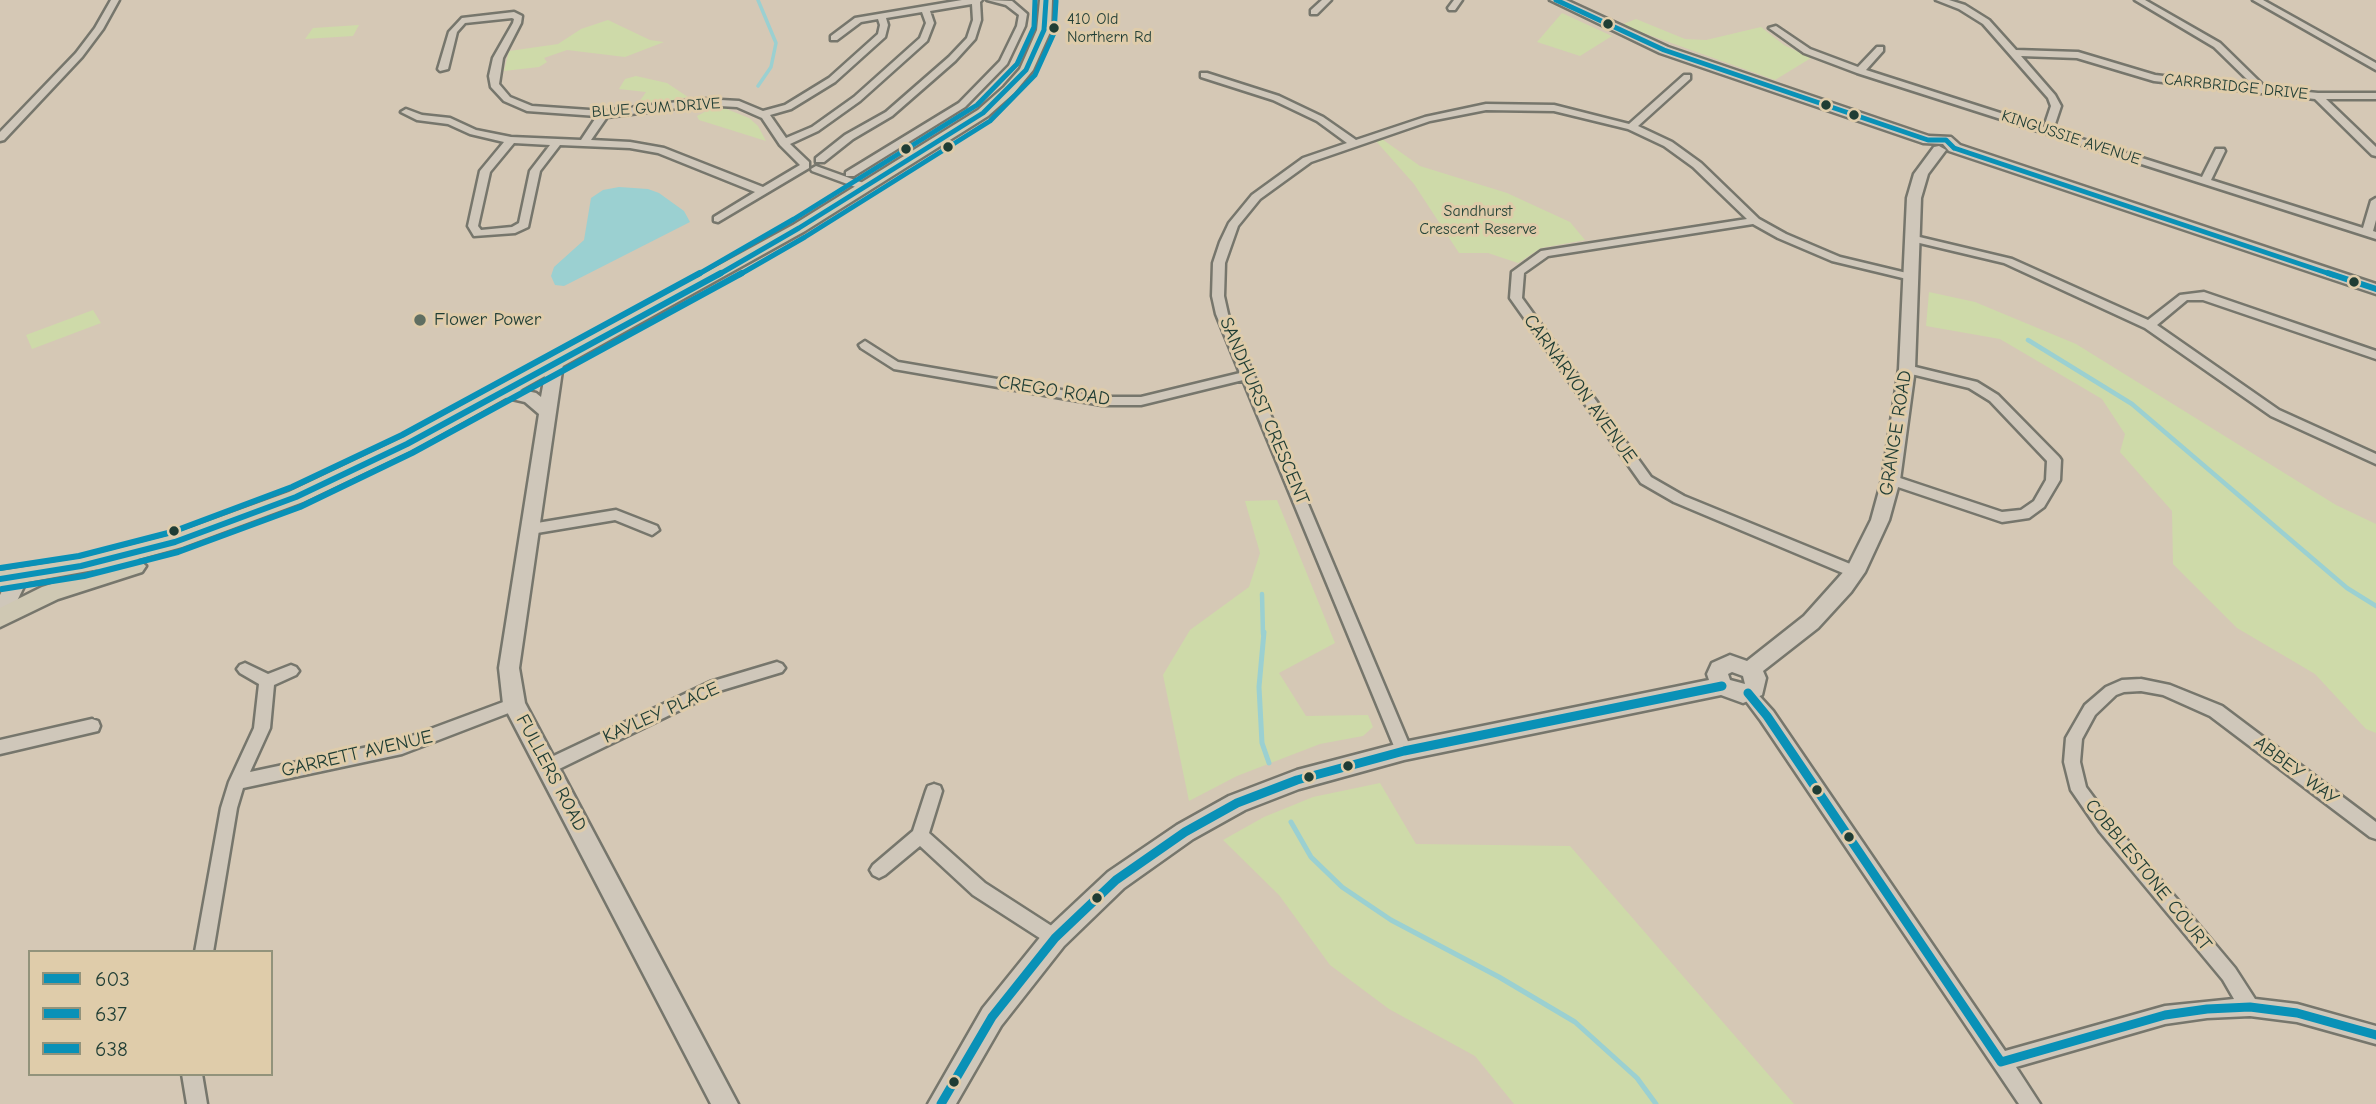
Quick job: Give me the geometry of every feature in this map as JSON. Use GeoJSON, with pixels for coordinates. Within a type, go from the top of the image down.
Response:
{"type":"FeatureCollection","features":[{"type":"Feature","properties":{"kind":"main road"},"geometry":{"type":"LineString","coordinates":[[9,578],[120,557],[189,537],[307,493],[505,391],[799,228],[958,130],[1009,90],[1026,70],[1037,49],[1044,30],[1046,0]]}},
{"type":"Feature","properties":{"kind":"main road"},"geometry":{"type":"LineString","coordinates":[[0,617],[50,593],[144,562],[189,537]]}},
{"type":"Feature","properties":{"kind":"street"},"geometry":{"type":"LineString","coordinates":[[0,138],[79,55],[99,29],[115,0]]}},
{"type":"Feature","properties":{"kind":"street"},"geometry":{"type":"LineString","coordinates":[[718,219],[889,114],[971,39],[977,20],[977,0],[858,20],[834,38]]}},
{"type":"Feature","properties":{"kind":"street"},"geometry":{"type":"LineString","coordinates":[[850,174],[961,105],[1004,62],[1021,26],[1023,14],[1019,9],[990,0]]}},
{"type":"Feature","properties":{"kind":"street"},"geometry":{"type":"LineString","coordinates":[[1314,12],[1327,0]]}},
{"type":"Feature","properties":{"kind":"street"},"geometry":{"type":"LineString","coordinates":[[1556,0],[1664,50],[1940,146],[2376,289]]}},
{"type":"Feature","properties":{"kind":"street"},"geometry":{"type":"LineString","coordinates":[[1940,0],[1975,14],[2015,53],[2056,106],[2048,131]]}},
{"type":"Feature","properties":{"kind":"street"},"geometry":{"type":"LineString","coordinates":[[2139,0],[2217,45],[2263,90]]}},
{"type":"Feature","properties":{"kind":"street"},"geometry":{"type":"LineString","coordinates":[[2257,0],[2376,67]]}},
{"type":"Feature","properties":{"kind":"street"},"geometry":{"type":"LineString","coordinates":[[784,143],[815,129],[857,99],[917,46],[924,39],[930,23],[925,8]]}},
{"type":"Feature","properties":{"kind":"street","name":"BLUE GUM DRIVE"},"geometry":{"type":"LineString","coordinates":[[443,69],[453,33],[461,21],[514,15],[519,18],[498,58],[494,85],[500,94],[516,104],[547,111],[604,114],[716,102],[744,105],[763,114]]}},
{"type":"Feature","properties":{"kind":"street"},"geometry":{"type":"LineString","coordinates":[[865,187],[810,164],[784,143],[763,114],[788,107],[832,80],[882,35],[884,25],[881,15]]}},
{"type":"Feature","properties":{"kind":"street","name":"KINGUSSIE AVENUE"},"geometry":{"type":"LineString","coordinates":[[1773,27],[1807,51],[1860,71],[2371,234]]}},
{"type":"Feature","properties":{"kind":"street"},"geometry":{"type":"LineString","coordinates":[[1860,71],[1880,49]]}},
{"type":"Feature","properties":{"kind":"street","name":"CARRBRIDGE DRIVE"},"geometry":{"type":"LineString","coordinates":[[2015,53],[2078,55],[2154,78],[2318,96],[2376,96]]}},
{"type":"Feature","properties":{"kind":"street"},"geometry":{"type":"LineString","coordinates":[[1204,75],[1276,98],[1320,119],[1354,143]]}},
{"type":"Feature","properties":{"kind":"street"},"geometry":{"type":"LineString","coordinates":[[1631,127],[1687,77]]}},
{"type":"Feature","properties":{"kind":"street"},"geometry":{"type":"LineString","coordinates":[[2318,96],[2376,153]]}},
{"type":"Feature","properties":{"kind":"street","name":"SANDHURST CRESCENT"},"geometry":{"type":"LineString","coordinates":[[1404,751],[1225,323],[1218,296],[1219,263],[1225,243],[1245,209],[1274,182],[1307,160],[1354,143],[1428,119],[1486,107],[1554,108],[1631,127],[1684,155],[1755,221],[1813,251],[1860,266],[1911,277]]}},
{"type":"Feature","properties":{"kind":"street"},"geometry":{"type":"LineString","coordinates":[[405,112],[420,118],[450,121],[473,132],[511,140],[636,145],[665,151],[763,191]]}},
{"type":"Feature","properties":{"kind":"street"},"geometry":{"type":"LineString","coordinates":[[584,143],[604,114]]}},
{"type":"Feature","properties":{"kind":"street"},"geometry":{"type":"LineString","coordinates":[[511,140],[485,171],[473,226],[478,234],[514,230],[524,225],[535,171],[557,142]]}},
{"type":"Feature","properties":{"kind":"street","name":"GRANGE ROAD"},"geometry":{"type":"LineString","coordinates":[[1750,670],[1811,622],[1855,572],[1880,520],[1891,480],[1907,369],[1914,198],[1922,174],[1940,146]]}},
{"type":"Feature","properties":{"kind":"street"},"geometry":{"type":"LineString","coordinates":[[2206,181],[2220,151]]}},
{"type":"Feature","properties":{"kind":"street"},"geometry":{"type":"LineString","coordinates":[[810,164],[850,174],[859,178],[865,187]]}},
{"type":"Feature","properties":{"kind":"street"},"geometry":{"type":"LineString","coordinates":[[2371,234],[2376,201]]}},
{"type":"Feature","properties":{"kind":"street","name":"CARNARVON AVENUE"},"geometry":{"type":"LineString","coordinates":[[1755,221],[1545,253],[1518,272],[1516,299],[1646,480],[1679,499],[1855,572]]}},
{"type":"Feature","properties":{"kind":"street"},"geometry":{"type":"LineString","coordinates":[[1911,238],[2008,261],[2149,325],[2275,413],[2376,459]]}},
{"type":"Feature","properties":{"kind":"street"},"geometry":{"type":"LineString","coordinates":[[2149,325],[2183,298],[2204,296],[2376,355]]}},
{"type":"Feature","properties":{"kind":"street","name":"CREGO ROAD"},"geometry":{"type":"LineString","coordinates":[[865,345],[894,365],[1102,401],[1141,401],[1248,375]]}},
{"type":"Feature","properties":{"kind":"street","name":"FULLERS ROAD"},"geometry":{"type":"LineString","coordinates":[[555,364],[509,668],[514,704],[725,1104]]}},
{"type":"Feature","properties":{"kind":"street"},"geometry":{"type":"LineString","coordinates":[[1891,480],[2002,517],[2024,515],[2039,504],[2053,480],[2054,460],[1994,398],[1973,385],[1907,369]]}},
{"type":"Feature","properties":{"kind":"street"},"geometry":{"type":"LineString","coordinates":[[505,391],[530,397],[548,412]]}},
{"type":"Feature","properties":{"kind":"street"},"geometry":{"type":"LineString","coordinates":[[531,529],[616,514],[652,530]]}},
{"type":"Feature","properties":{"kind":"street"},"geometry":{"type":"LineString","coordinates":[[0,617],[9,578]]}},
{"type":"Feature","properties":{"kind":"street"},"geometry":{"type":"LineString","coordinates":[[1748,694],[1757,683],[1750,670],[1737,664],[1723,665],[1717,674],[1722,686],[1736,694],[1748,694],[1767,716],[2030,1104]]}},
{"type":"Feature","properties":{"kind":"street","name":"KAYLEY PLACE"},"geometry":{"type":"LineString","coordinates":[[549,766],[715,686],[777,668]]}},
{"type":"Feature","properties":{"kind":"street"},"geometry":{"type":"LineString","coordinates":[[245,669],[267,681]]}},
{"type":"Feature","properties":{"kind":"street"},"geometry":{"type":"LineString","coordinates":[[267,681],[291,671]]}},
{"type":"Feature","properties":{"kind":"street"},"geometry":{"type":"LineString","coordinates":[[204,950],[229,808],[237,782],[262,728],[267,681]]}},
{"type":"Feature","properties":{"kind":"street"},"geometry":{"type":"LineString","coordinates":[[941,1104],[992,1017],[1055,938],[1116,880],[1185,832],[1237,803],[1297,780],[1404,751],[1603,708],[1722,686]]}},
{"type":"Feature","properties":{"kind":"street","name":"COBBLESTONE COURT"},"geometry":{"type":"LineString","coordinates":[[2216,711],[2165,689],[2122,686],[2111,691],[2090,710],[2074,738],[2072,762],[2079,790],[2229,974],[2250,1007]]}},
{"type":"Feature","properties":{"kind":"street","name":"GARRETT AVENUE"},"geometry":{"type":"LineString","coordinates":[[237,782],[402,747],[514,704]]}},
{"type":"Feature","properties":{"kind":"street","name":"ABBEY WAY"},"geometry":{"type":"LineString","coordinates":[[2216,711],[2376,832]]}},
{"type":"Feature","properties":{"kind":"street"},"geometry":{"type":"LineString","coordinates":[[0,747],[92,726]]}},
{"type":"Feature","properties":{"kind":"street"},"geometry":{"type":"LineString","coordinates":[[879,870],[920,835],[934,791]]}},
{"type":"Feature","properties":{"kind":"street"},"geometry":{"type":"LineString","coordinates":[[920,835],[979,889],[1055,938]]}},
{"type":"Feature","properties":{"kind":"street"},"geometry":{"type":"LineString","coordinates":[[2001,1062],[2165,1015],[2250,1007],[2297,1013],[2376,1035]]}},
{"type":"Feature","properties":{"kind":"street"},"geometry":{"type":"LineString","coordinates":[[192,1076],[197,1104]]}},
{"type":"Feature","properties":{"kind":"green space"},"geometry":{"type":"Polygon","coordinates":[[[1562,13],[1612,36],[1580,56],[1537,42],[1562,13]]]}},
{"type":"Feature","properties":{"kind":"green space"},"geometry":{"type":"Polygon","coordinates":[[[1636,19],[1685,39],[1706,40],[1761,27],[1784,45],[1811,58],[1775,80],[1621,25],[1636,19]]]}},
{"type":"Feature","properties":{"kind":"green space"},"geometry":{"type":"Polygon","coordinates":[[[608,20],[650,40],[664,42],[625,57],[567,50],[544,58],[547,62],[539,67],[504,71],[509,51],[558,44],[581,29],[608,20]]]}},
{"type":"Feature","properties":{"kind":"green space"},"geometry":{"type":"Polygon","coordinates":[[[359,25],[353,36],[305,39],[313,28],[359,25]]]}},
{"type":"Feature","properties":{"kind":"green space"},"geometry":{"type":"Polygon","coordinates":[[[636,76],[667,83],[688,97],[635,108],[646,92],[619,89],[625,79],[636,76]]]}},
{"type":"Feature","properties":{"kind":"green space"},"geometry":{"type":"Polygon","coordinates":[[[712,108],[724,108],[749,118],[758,126],[766,141],[699,120],[697,116],[712,108]]]}},
{"type":"Feature","properties":{"kind":"green space","name":"Sandhurst Crescent Reserve"},"geometry":{"type":"Polygon","coordinates":[[[1382,139],[1420,166],[1507,193],[1570,222],[1585,240],[1541,248],[1518,263],[1488,253],[1459,253],[1414,184],[1375,140],[1382,139]]]}},
{"type":"Feature","properties":{"kind":"green space"},"geometry":{"type":"Polygon","coordinates":[[[1929,292],[1975,302],[2076,344],[2336,505],[2376,524],[2376,733],[2366,729],[2315,674],[2237,628],[2173,564],[2172,511],[2120,452],[2125,434],[2102,399],[2000,339],[1926,326],[1929,292]]]}},
{"type":"Feature","properties":{"kind":"green space"},"geometry":{"type":"Polygon","coordinates":[[[93,310],[101,323],[32,349],[26,335],[93,310]]]}},
{"type":"Feature","properties":{"kind":"green space"},"geometry":{"type":"Polygon","coordinates":[[[1277,500],[1335,643],[1279,673],[1306,716],[1368,715],[1373,727],[1363,736],[1320,744],[1237,776],[1189,801],[1163,675],[1190,630],[1249,587],[1260,553],[1245,501],[1277,500]]]}},
{"type":"Feature","properties":{"kind":"green space"},"geometry":{"type":"Polygon","coordinates":[[[1380,783],[1416,844],[1570,846],[1794,1104],[1514,1104],[1475,1056],[1389,1009],[1330,965],[1279,895],[1223,840],[1264,817],[1313,797],[1380,783]]]}},
{"type":"Feature","properties":{"kind":"water"},"geometry":{"type":"Polygon","coordinates":[[[619,187],[648,189],[659,193],[684,211],[690,222],[564,286],[555,285],[551,276],[554,267],[584,240],[591,198],[603,190],[619,187]]]}},
{"type":"Feature","properties":{"kind":"waterway"},"geometry":{"type":"LineString","coordinates":[[758,0],[776,43],[771,67],[758,86]]}},
{"type":"Feature","properties":{"kind":"waterway"},"geometry":{"type":"LineString","coordinates":[[2028,340],[2132,404],[2347,588],[2376,606]]}},
{"type":"Feature","properties":{"kind":"waterway"},"geometry":{"type":"LineString","coordinates":[[1262,594],[1263,634]]}},
{"type":"Feature","properties":{"kind":"waterway"},"geometry":{"type":"LineString","coordinates":[[1264,632],[1259,687],[1262,743],[1269,763]]}},
{"type":"Feature","properties":{"kind":"waterway"},"geometry":{"type":"LineString","coordinates":[[1291,822],[1311,857],[1342,887],[1391,920],[1499,977],[1575,1022],[1637,1078],[1656,1104]]}},
{"type":"Feature","properties":{"kind":"transit line"},"geometry":{"type":"LineString","coordinates":[[0,568],[79,556],[172,532],[292,487],[402,435],[705,270],[794,219],[977,105],[1017,64],[1034,27],[1035,0]]}},
{"type":"Feature","properties":{"kind":"transit line","name":"637"},"geometry":{"type":"LineString","coordinates":[[0,579],[81,566],[175,542],[296,497],[407,444],[710,279],[799,228],[983,113],[1026,70],[1044,30],[1046,0]]}},
{"type":"Feature","properties":{"kind":"transit line","name":"603"},"geometry":{"type":"LineString","coordinates":[[1556,0],[1664,50],[1928,140],[1946,140],[1954,148]]}},
{"type":"Feature","properties":{"kind":"transit line","name":"638"},"geometry":{"type":"LineString","coordinates":[[2,589],[84,576],[178,552],[300,507],[412,453],[715,288],[805,237],[990,121],[1035,75],[1054,33],[1056,1]]}},
{"type":"Feature","properties":{"kind":"transit line","name":"603"},"geometry":{"type":"LineString","coordinates":[[1954,148],[2376,289]]}},
{"type":"Feature","properties":{"kind":"transit line","name":"603"},"geometry":{"type":"LineString","coordinates":[[941,1104],[992,1017],[1055,938],[1116,880],[1185,832],[1237,803],[1297,780],[1404,751],[1722,686]]}},
{"type":"Feature","properties":{"kind":"transit line","name":"603"},"geometry":{"type":"LineString","coordinates":[[1748,693],[1767,716],[2001,1062]]}},
{"type":"Feature","properties":{"kind":"transit line","name":"603"},"geometry":{"type":"LineString","coordinates":[[2001,1062],[2165,1015],[2207,1009],[2250,1007],[2297,1013],[2376,1035]]}},
{"type":"Feature","properties":{"kind":"place","name":"410 Old Northern Rd"},"geometry":{"type":"Point","coordinates":[1054,28]}},
{"type":"Feature","properties":{"kind":"place","name":"Flower Power"},"geometry":{"type":"Point","coordinates":[420,320]}}]}
